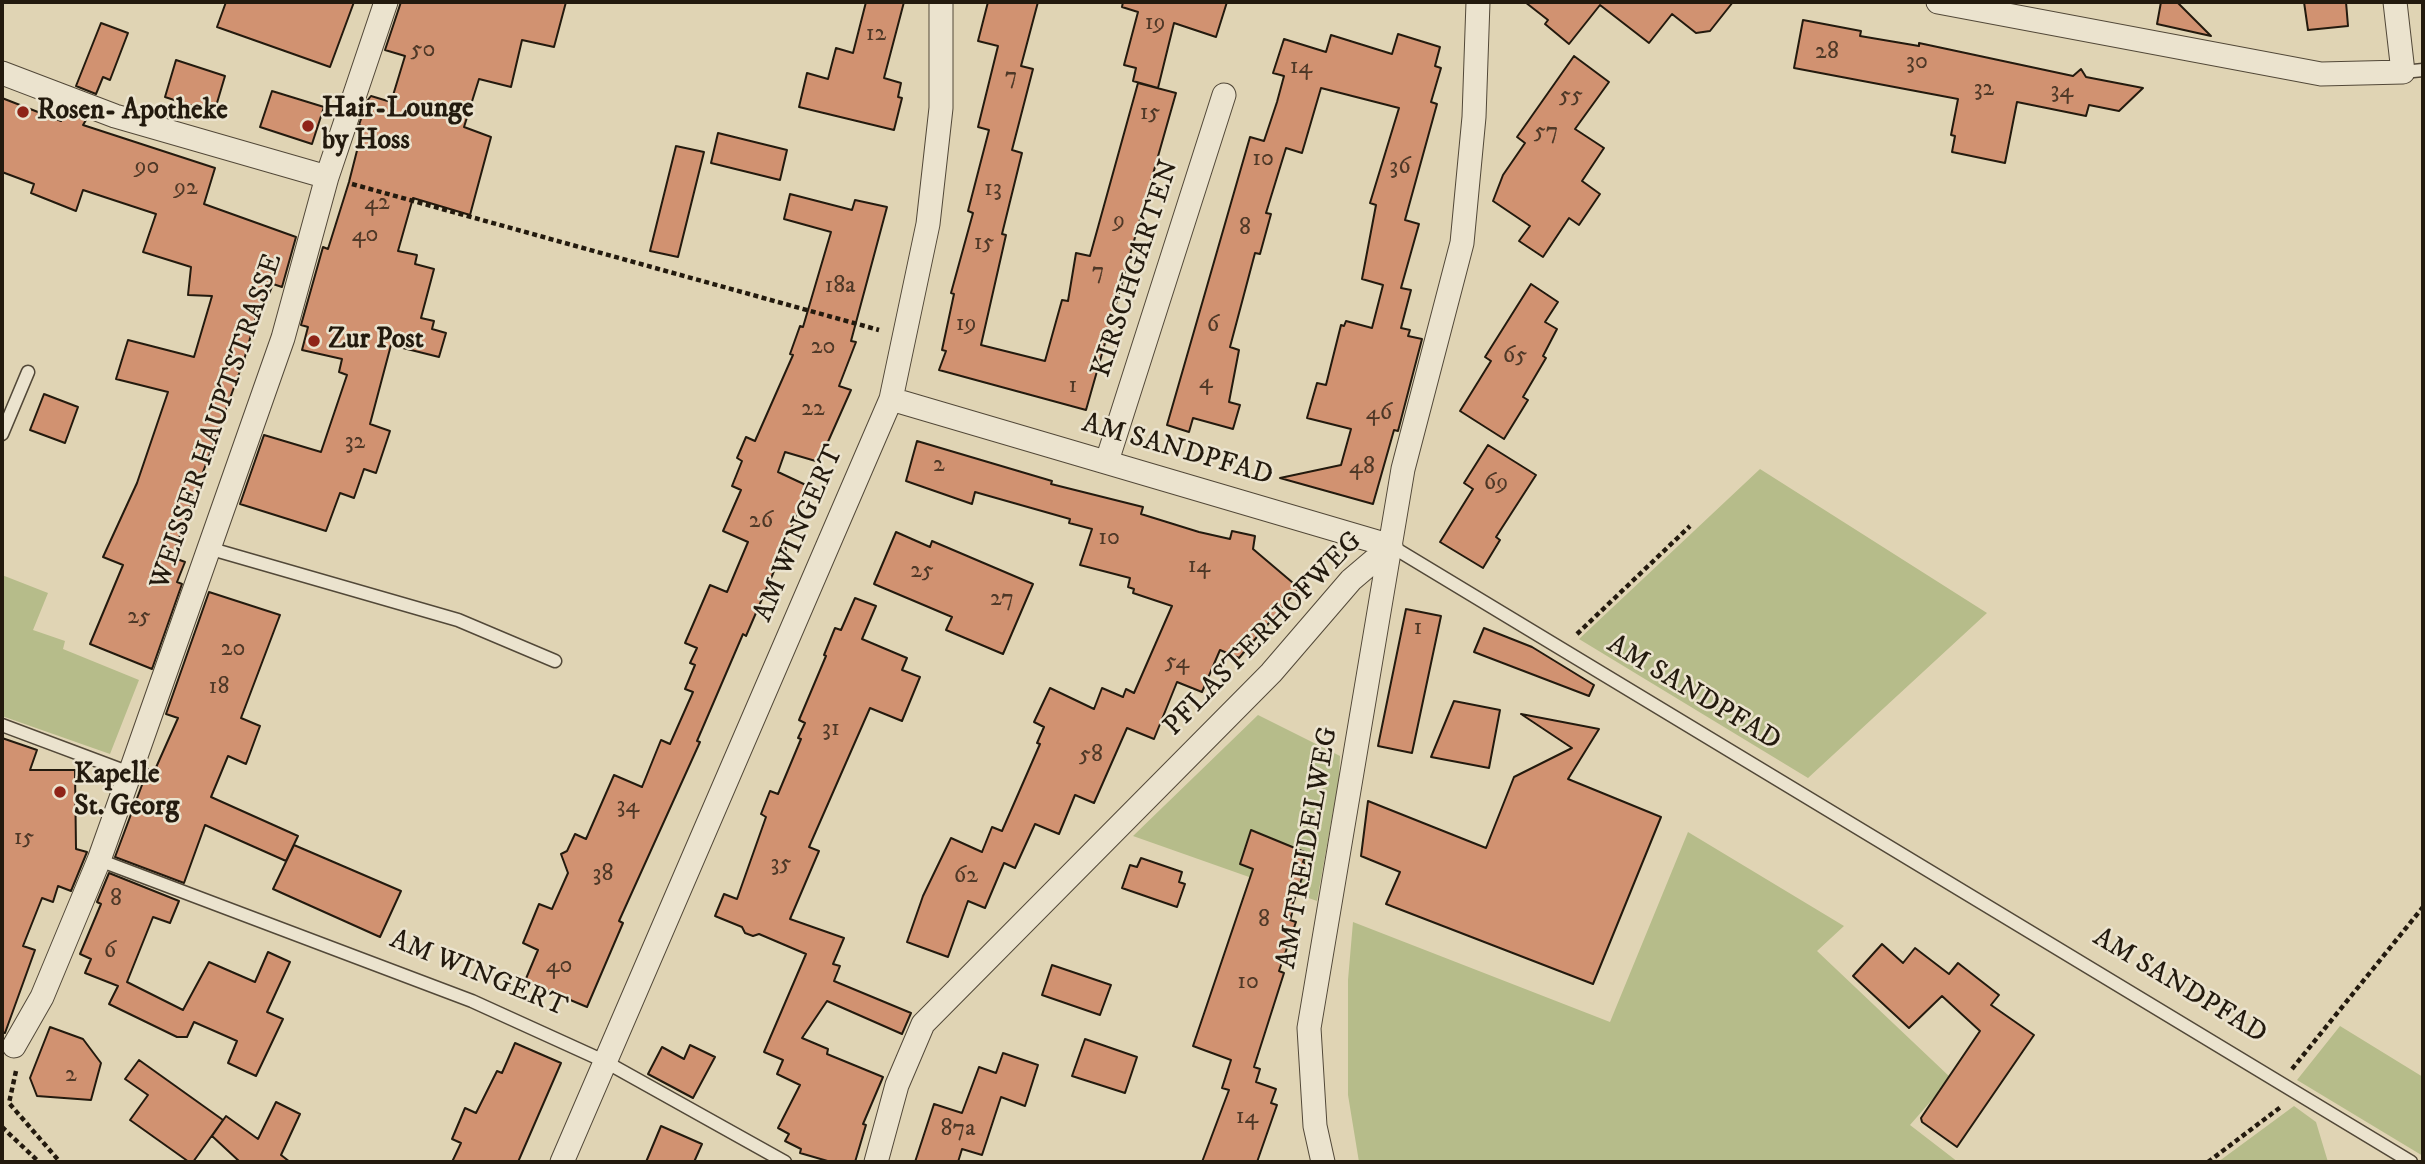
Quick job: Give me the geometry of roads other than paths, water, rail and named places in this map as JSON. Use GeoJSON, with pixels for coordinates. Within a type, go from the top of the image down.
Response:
{"type":"FeatureCollection","features":[{"type":"Feature","properties":{"kind":"street","name":"WEISSER HAUPTSTRASSE"},"geometry":{"type":"LineString","coordinates":[[14,1046],[42,997],[99,860],[130,773],[283,338],[327,177],[386,2]]}},
{"type":"Feature","properties":{"kind":"street","name":"AM WINGERT"},"geometry":{"type":"LineString","coordinates":[[562,1162],[891,399],[928,224],[941,108],[941,2]]}},
{"type":"Feature","properties":{"kind":"street","name":"PFLASTERHOFWEG"},"geometry":{"type":"LineString","coordinates":[[876,1162],[897,1085],[923,1024],[1253,692],[1351,580],[1391,546],[1403,469],[1462,243],[1474,117],[1478,2]]}},
{"type":"Feature","properties":{"kind":"street"},"geometry":{"type":"LineString","coordinates":[[1938,2],[2321,74],[2413,71],[2395,2]]}},
{"type":"Feature","properties":{"kind":"street"},"geometry":{"type":"LineString","coordinates":[[2,74],[115,116],[327,177]]}},
{"type":"Feature","properties":{"kind":"street","name":"KIRSCHGARTEN"},"geometry":{"type":"LineString","coordinates":[[1107,461],[1224,95]]}},
{"type":"Feature","properties":{"kind":"street","name":"AM SANDPFAD"},"geometry":{"type":"LineString","coordinates":[[891,399],[1391,546]]}},
{"type":"Feature","properties":{"kind":"street","name":"AM TREIDELWEG"},"geometry":{"type":"LineString","coordinates":[[1323,1162],[1315,1126],[1309,1028],[1391,546]]}},
{"type":"Feature","properties":{"kind":"lane"},"geometry":{"type":"LineString","coordinates":[[2,433],[28,372]]}},
{"type":"Feature","properties":{"kind":"lane","name":"AM SANDPFAD"},"geometry":{"type":"LineString","coordinates":[[1391,546],[2411,1162]]}},
{"type":"Feature","properties":{"kind":"lane"},"geometry":{"type":"LineString","coordinates":[[208,548],[458,620],[555,661]]}},
{"type":"Feature","properties":{"kind":"lane"},"geometry":{"type":"LineString","coordinates":[[2,725],[130,773]]}},
{"type":"Feature","properties":{"kind":"lane","name":"AM WINGERT"},"geometry":{"type":"LineString","coordinates":[[99,860],[472,1001],[604,1061],[785,1162]]}},
{"type":"Feature","properties":{"kind":"place","name":"Rosen- Apotheke"},"geometry":{"type":"Point","coordinates":[23,112]}},
{"type":"Feature","properties":{"kind":"place","name":"Hair-Lounge by Hoss"},"geometry":{"type":"Point","coordinates":[308,126]}},
{"type":"Feature","properties":{"kind":"place","name":"Zur Post"},"geometry":{"type":"Point","coordinates":[314,341]}},
{"type":"Feature","properties":{"kind":"place","name":"Kapelle St. Georg"},"geometry":{"type":"Point","coordinates":[60,792]}}]}
